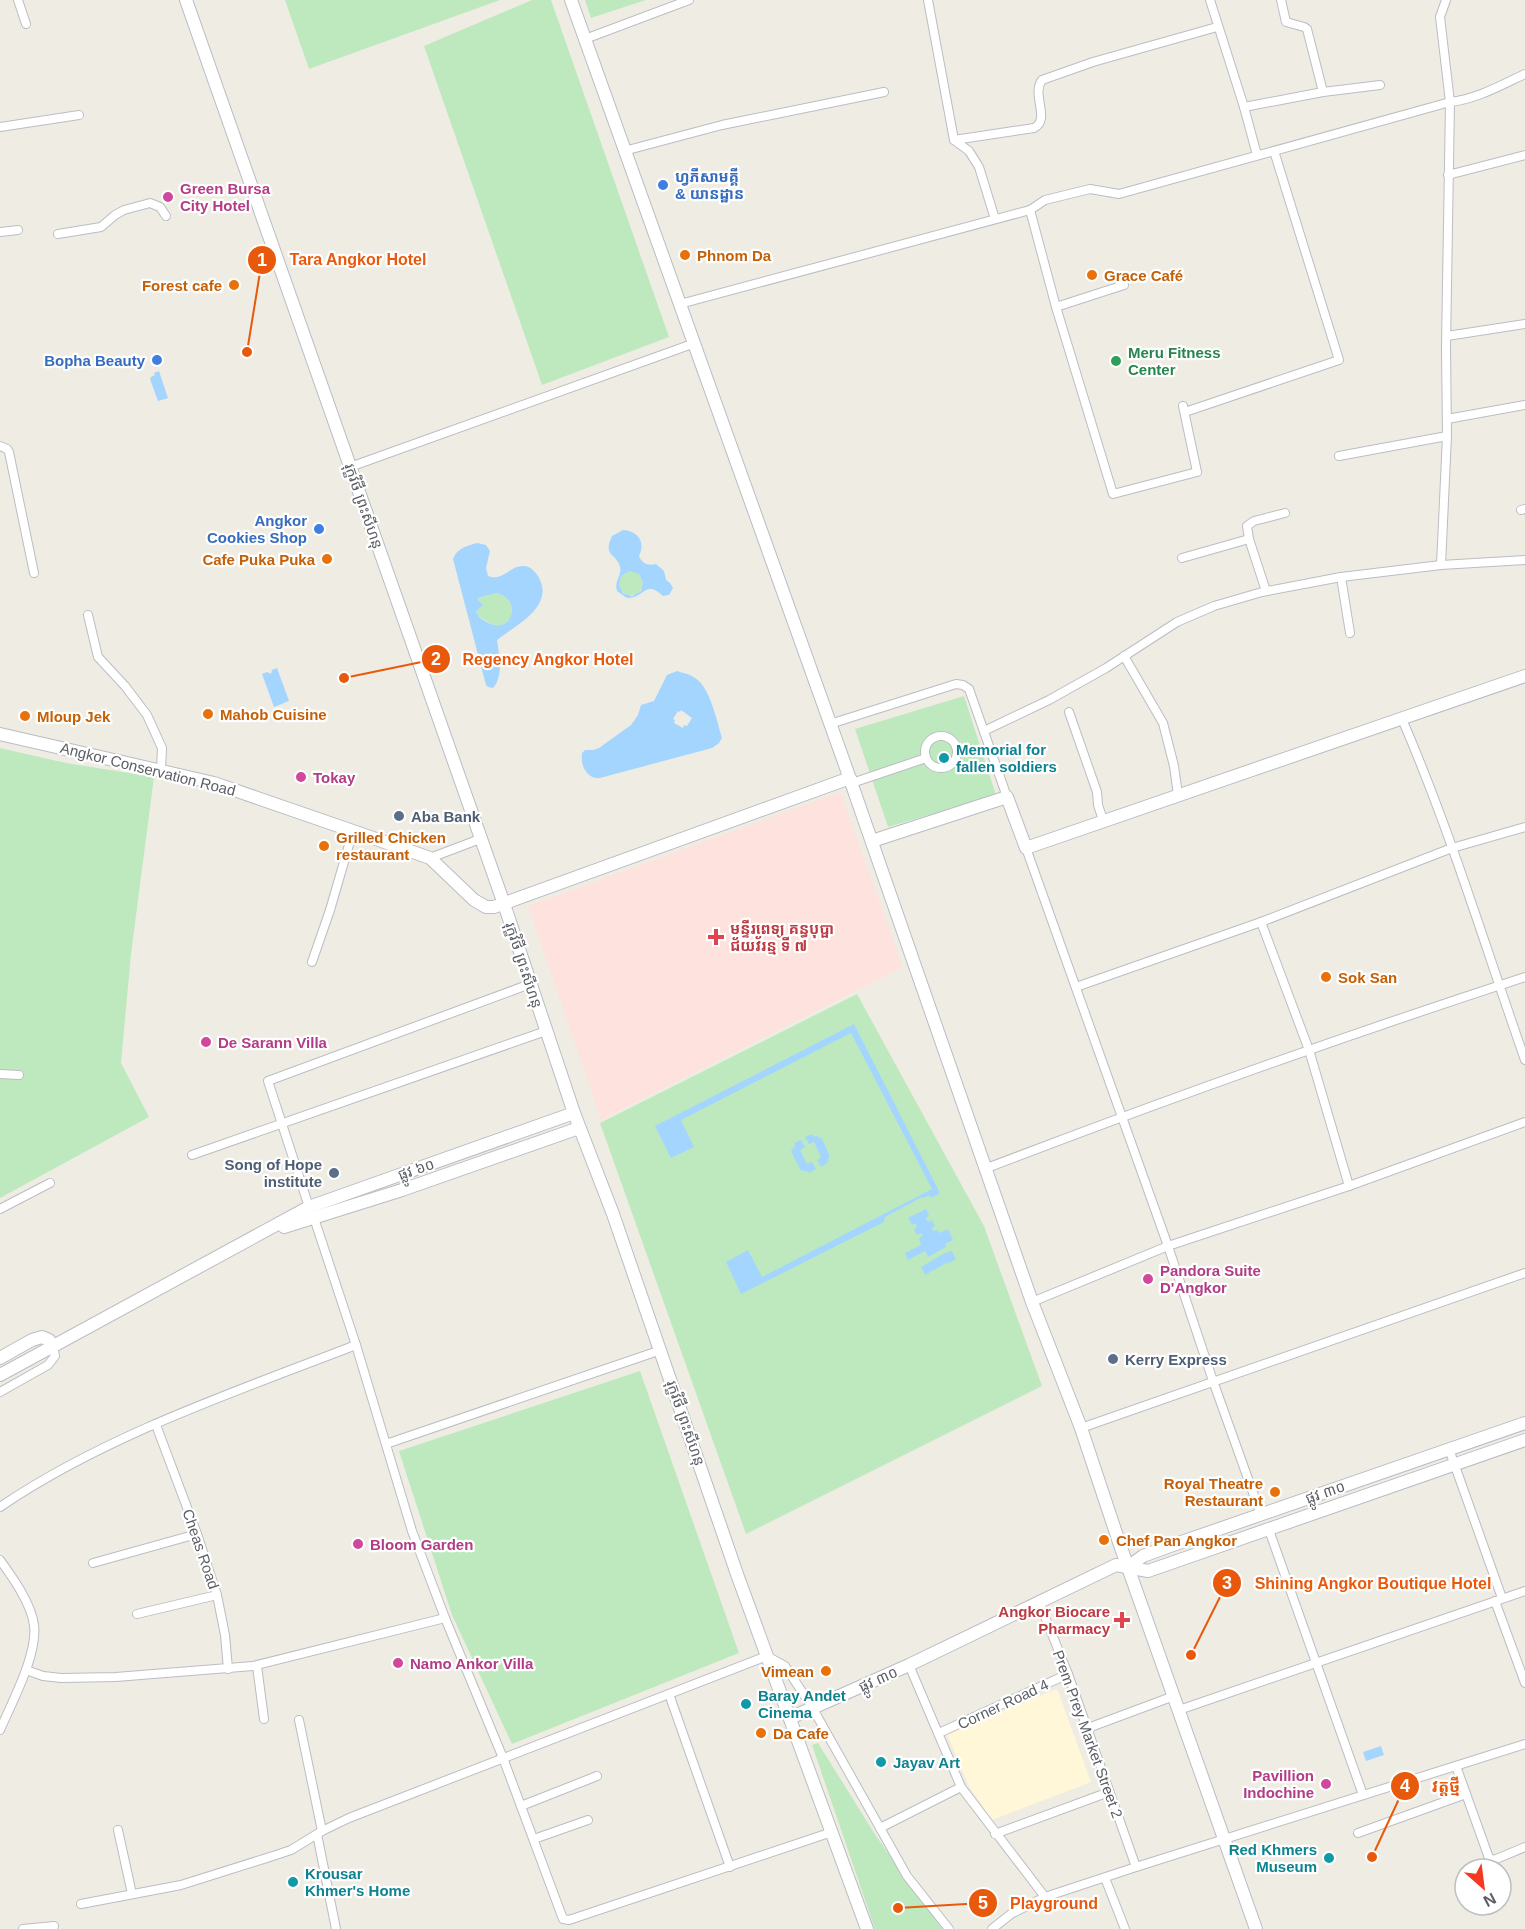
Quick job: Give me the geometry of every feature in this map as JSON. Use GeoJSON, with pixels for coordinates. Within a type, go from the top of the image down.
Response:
{"type":"FeatureCollection","features":[{"type":"Feature","properties":{"kind":"main road","name":"រុក្ខវិថី ព្រះសីហនុ"},"geometry":{"type":"LineString","coordinates":[[186,0],[504,904],[579,1128],[613,1214],[767,1656],[867,1929]]}},
{"type":"Feature","properties":{"kind":"main road"},"geometry":{"type":"LineString","coordinates":[[571,0],[851,780],[1032,1302],[1081,1428],[1224,1839],[1252,1928]]}},
{"type":"Feature","properties":{"kind":"main road"},"geometry":{"type":"LineString","coordinates":[[872,841],[1007,797],[1026,848],[1525,676]]}},
{"type":"Feature","properties":{"kind":"main road","name":"Angkor Conservation Road"},"geometry":{"type":"LineString","coordinates":[[0,734],[214,783],[430,858]]}},
{"type":"Feature","properties":{"kind":"main road"},"geometry":{"type":"LineString","coordinates":[[430,858],[474,900],[486,907],[494,907],[851,780]]}},
{"type":"Feature","properties":{"kind":"main road","name":"ផ្លូវ ៦០"},"geometry":{"type":"LineString","coordinates":[[0,1375],[262,1233],[574,1113]]}},
{"type":"Feature","properties":{"kind":"main road","name":"ផ្លូវ ៦០"},"geometry":{"type":"LineString","coordinates":[[312,1213],[402,1190],[579,1128]]}},
{"type":"Feature","properties":{"kind":"main road"},"geometry":{"type":"LineString","coordinates":[[0,1358],[42,1337],[49,1340],[53,1346]]}},
{"type":"Feature","properties":{"kind":"main road","name":"ផ្លូវ ៣០"},"geometry":{"type":"LineString","coordinates":[[1128,1567],[1143,1556],[1525,1423]]}},
{"type":"Feature","properties":{"kind":"main road","name":"ផ្លូវ ៣០"},"geometry":{"type":"LineString","coordinates":[[790,1718],[909,1665],[1116,1565],[1148,1571],[1525,1440]]}},
{"type":"Feature","properties":{"kind":"street"},"geometry":{"type":"LineString","coordinates":[[18,0],[26,24]]}},
{"type":"Feature","properties":{"kind":"street"},"geometry":{"type":"LineString","coordinates":[[585,39],[689,0]]}},
{"type":"Feature","properties":{"kind":"street"},"geometry":{"type":"LineString","coordinates":[[928,0],[954,140],[969,151],[979,167],[995,219]]}},
{"type":"Feature","properties":{"kind":"street"},"geometry":{"type":"LineString","coordinates":[[1210,0],[1257,155]]}},
{"type":"Feature","properties":{"kind":"street"},"geometry":{"type":"LineString","coordinates":[[1281,0],[1286,22],[1307,29],[1323,92]]}},
{"type":"Feature","properties":{"kind":"street"},"geometry":{"type":"LineString","coordinates":[[1441,565],[1447,436],[1450,102],[1440,17],[1446,0]]}},
{"type":"Feature","properties":{"kind":"street"},"geometry":{"type":"LineString","coordinates":[[954,140],[1034,128],[1042,119],[1037,92],[1042,80],[1093,62],[1217,27]]}},
{"type":"Feature","properties":{"kind":"street"},"geometry":{"type":"LineString","coordinates":[[680,304],[1030,210],[1045,200],[1090,189],[1119,194],[1478,96],[1525,74]]}},
{"type":"Feature","properties":{"kind":"street"},"geometry":{"type":"LineString","coordinates":[[1244,107],[1323,92],[1380,85]]}},
{"type":"Feature","properties":{"kind":"street"},"geometry":{"type":"LineString","coordinates":[[624,151],[722,126],[884,92]]}},
{"type":"Feature","properties":{"kind":"street"},"geometry":{"type":"LineString","coordinates":[[0,127],[79,115]]}},
{"type":"Feature","properties":{"kind":"street"},"geometry":{"type":"LineString","coordinates":[[1030,210],[1056,307],[1113,494],[1197,472],[1184,409],[1339,360],[1274,151]]}},
{"type":"Feature","properties":{"kind":"street"},"geometry":{"type":"LineString","coordinates":[[1448,175],[1525,155]]}},
{"type":"Feature","properties":{"kind":"street"},"geometry":{"type":"LineString","coordinates":[[58,234],[101,227],[124,210],[150,203],[160,207],[166,216]]}},
{"type":"Feature","properties":{"kind":"street"},"geometry":{"type":"LineString","coordinates":[[0,232],[18,230]]}},
{"type":"Feature","properties":{"kind":"street"},"geometry":{"type":"LineString","coordinates":[[1056,307],[1124,285]]}},
{"type":"Feature","properties":{"kind":"street"},"geometry":{"type":"LineString","coordinates":[[1447,336],[1525,324]]}},
{"type":"Feature","properties":{"kind":"street"},"geometry":{"type":"LineString","coordinates":[[350,467],[695,344]]}},
{"type":"Feature","properties":{"kind":"street"},"geometry":{"type":"LineString","coordinates":[[1447,419],[1525,405]]}},
{"type":"Feature","properties":{"kind":"street"},"geometry":{"type":"LineString","coordinates":[[1339,456],[1447,436]]}},
{"type":"Feature","properties":{"kind":"street"},"geometry":{"type":"LineString","coordinates":[[0,446],[9,452],[34,573]]}},
{"type":"Feature","properties":{"kind":"street"},"geometry":{"type":"LineString","coordinates":[[1266,591],[1247,526],[1250,523],[1285,513]]}},
{"type":"Feature","properties":{"kind":"street"},"geometry":{"type":"LineString","coordinates":[[1182,558],[1249,539]]}},
{"type":"Feature","properties":{"kind":"street"},"geometry":{"type":"LineString","coordinates":[[984,731],[1049,700],[1177,622],[1214,606],[1266,591],[1341,577],[1441,565],[1525,560]]}},
{"type":"Feature","properties":{"kind":"street"},"geometry":{"type":"LineString","coordinates":[[1341,577],[1350,633]]}},
{"type":"Feature","properties":{"kind":"street"},"geometry":{"type":"LineString","coordinates":[[88,615],[98,657],[125,686],[147,715],[162,748],[161,770]]}},
{"type":"Feature","properties":{"kind":"street"},"geometry":{"type":"LineString","coordinates":[[1124,656],[1163,723],[1174,766],[1178,795]]}},
{"type":"Feature","properties":{"kind":"street"},"geometry":{"type":"LineString","coordinates":[[830,724],[956,684],[963,685],[969,689],[1007,797]]}},
{"type":"Feature","properties":{"kind":"street"},"geometry":{"type":"LineString","coordinates":[[1069,712],[1097,792],[1103,820]]}},
{"type":"Feature","properties":{"kind":"street"},"geometry":{"type":"LineString","coordinates":[[1402,718],[1452,848],[1525,1060]]}},
{"type":"Feature","properties":{"kind":"street"},"geometry":{"type":"LineString","coordinates":[[851,780],[926,758]]}},
{"type":"Feature","properties":{"kind":"street"},"geometry":{"type":"LineString","coordinates":[[1076,987],[1262,922],[1452,848],[1525,827]]}},
{"type":"Feature","properties":{"kind":"street"},"geometry":{"type":"LineString","coordinates":[[312,962],[353,831]]}},
{"type":"Feature","properties":{"kind":"street"},"geometry":{"type":"LineString","coordinates":[[430,858],[480,839]]}},
{"type":"Feature","properties":{"kind":"street"},"geometry":{"type":"LineString","coordinates":[[1026,848],[1261,1515]]}},
{"type":"Feature","properties":{"kind":"street"},"geometry":{"type":"LineString","coordinates":[[1262,922],[1309,1050],[1349,1186]]}},
{"type":"Feature","properties":{"kind":"street"},"geometry":{"type":"LineString","coordinates":[[987,1168],[1122,1116],[1525,976]]}},
{"type":"Feature","properties":{"kind":"street"},"geometry":{"type":"LineString","coordinates":[[530,984],[267,1081],[356,1345],[412,1531],[503,1758],[563,1918],[566,1920],[832,1832]]}},
{"type":"Feature","properties":{"kind":"street"},"geometry":{"type":"LineString","coordinates":[[192,1155],[546,1031]]}},
{"type":"Feature","properties":{"kind":"street"},"geometry":{"type":"LineString","coordinates":[[0,1074],[19,1075]]}},
{"type":"Feature","properties":{"kind":"street"},"geometry":{"type":"LineString","coordinates":[[1032,1302],[1168,1246],[1349,1186],[1525,1122]]}},
{"type":"Feature","properties":{"kind":"street"},"geometry":{"type":"LineString","coordinates":[[0,1209],[50,1184]]}},
{"type":"Feature","properties":{"kind":"street"},"geometry":{"type":"LineString","coordinates":[[1081,1428],[1525,1273]]}},
{"type":"Feature","properties":{"kind":"street"},"geometry":{"type":"LineString","coordinates":[[0,1507],[59,1470],[156,1425],[356,1345]]}},
{"type":"Feature","properties":{"kind":"street"},"geometry":{"type":"LineString","coordinates":[[0,1392],[48,1365],[56,1356],[53,1346]]}},
{"type":"Feature","properties":{"kind":"street"},"geometry":{"type":"LineString","coordinates":[[386,1444],[661,1350]]}},
{"type":"Feature","properties":{"kind":"street","name":"Cheas Road"},"geometry":{"type":"LineString","coordinates":[[137,1614],[218,1595],[156,1425]]}},
{"type":"Feature","properties":{"kind":"street"},"geometry":{"type":"LineString","coordinates":[[1449,1449],[1525,1683]]}},
{"type":"Feature","properties":{"kind":"street"},"geometry":{"type":"LineString","coordinates":[[1269,1530],[1362,1795]]}},
{"type":"Feature","properties":{"kind":"street"},"geometry":{"type":"LineString","coordinates":[[93,1563],[197,1534]]}},
{"type":"Feature","properties":{"kind":"street"},"geometry":{"type":"LineString","coordinates":[[0,1560],[27,1604],[34,1623],[35,1641],[26,1670],[0,1730]]}},
{"type":"Feature","properties":{"kind":"street"},"geometry":{"type":"LineString","coordinates":[[1179,1710],[1525,1591]]}},
{"type":"Feature","properties":{"kind":"street"},"geometry":{"type":"LineString","coordinates":[[218,1595],[228,1669]]}},
{"type":"Feature","properties":{"kind":"street","name":"Prem Prey Market Street 2"},"geometry":{"type":"LineString","coordinates":[[1039,1602],[1088,1728],[1136,1866]]}},
{"type":"Feature","properties":{"kind":"street"},"geometry":{"type":"LineString","coordinates":[[26,1670],[43,1676],[61,1678],[116,1677],[257,1666],[445,1618]]}},
{"type":"Feature","properties":{"kind":"street"},"geometry":{"type":"LineString","coordinates":[[81,1904],[181,1885],[291,1850],[319,1832],[349,1818],[767,1656],[785,1666],[812,1707],[907,1876],[949,1929]]}},
{"type":"Feature","properties":{"kind":"street"},"geometry":{"type":"LineString","coordinates":[[909,1665],[961,1786],[995,1834],[1045,1897]]}},
{"type":"Feature","properties":{"kind":"street"},"geometry":{"type":"LineString","coordinates":[[257,1666],[264,1719]]}},
{"type":"Feature","properties":{"kind":"street","name":"Corner Road 4"},"geometry":{"type":"LineString","coordinates":[[939,1733],[1068,1674]]}},
{"type":"Feature","properties":{"kind":"street"},"geometry":{"type":"LineString","coordinates":[[669,1694],[730,1867]]}},
{"type":"Feature","properties":{"kind":"street"},"geometry":{"type":"LineString","coordinates":[[1088,1728],[1174,1696]]}},
{"type":"Feature","properties":{"kind":"street"},"geometry":{"type":"LineString","coordinates":[[299,1720],[336,1929]]}},
{"type":"Feature","properties":{"kind":"street"},"geometry":{"type":"LineString","coordinates":[[992,1929],[1011,1914],[1045,1897],[1136,1866],[1525,1744]]}},
{"type":"Feature","properties":{"kind":"street"},"geometry":{"type":"LineString","coordinates":[[1456,1766],[1489,1858],[1491,1860],[1525,1847]]}},
{"type":"Feature","properties":{"kind":"street"},"geometry":{"type":"LineString","coordinates":[[521,1806],[597,1776]]}},
{"type":"Feature","properties":{"kind":"street"},"geometry":{"type":"LineString","coordinates":[[880,1828],[961,1786]]}},
{"type":"Feature","properties":{"kind":"street"},"geometry":{"type":"LineString","coordinates":[[995,1834],[1109,1792]]}},
{"type":"Feature","properties":{"kind":"street"},"geometry":{"type":"LineString","coordinates":[[1358,1833],[1466,1794]]}},
{"type":"Feature","properties":{"kind":"street"},"geometry":{"type":"LineString","coordinates":[[534,1839],[588,1820]]}},
{"type":"Feature","properties":{"kind":"street"},"geometry":{"type":"LineString","coordinates":[[117,1830],[132,1894]]}},
{"type":"Feature","properties":{"kind":"street"},"geometry":{"type":"LineString","coordinates":[[1105,1878],[1125,1929]]}},
{"type":"Feature","properties":{"kind":"street"},"geometry":{"type":"LineString","coordinates":[[22,1929],[54,1926]]}},
{"type":"Feature","properties":{"kind":"shaded area","name":"មន្ទីរពេទ្យ គន្ធបុប្ផា ជ័យវ័រន្ម ទី ៧"},"geometry":{"type":"Polygon","coordinates":[[[840,792],[903,967],[601,1120],[528,906],[840,792]]]}},
{"type":"Feature","properties":{"kind":"shaded area"},"geometry":{"type":"Polygon","coordinates":[[[1057,1689],[1091,1782],[992,1820],[969,1786],[947,1734],[1057,1689]]]}},
{"type":"Feature","properties":{"kind":"green space"},"geometry":{"type":"Polygon","coordinates":[[[285,0],[500,0],[309,69],[285,0]]]}},
{"type":"Feature","properties":{"kind":"green space"},"geometry":{"type":"Polygon","coordinates":[[[532,0],[551,0],[669,337],[542,385],[424,46],[532,0]]]}},
{"type":"Feature","properties":{"kind":"green space"},"geometry":{"type":"Polygon","coordinates":[[[585,0],[646,0],[591,18],[585,0]]]}},
{"type":"Feature","properties":{"kind":"green space"},"geometry":{"type":"Polygon","coordinates":[[[631,571],[640,574],[643,583],[640,592],[631,595],[622,592],[619,583],[622,574],[631,571]]]}},
{"type":"Feature","properties":{"kind":"green space"},"geometry":{"type":"Polygon","coordinates":[[[496,593],[504,596],[510,602],[512,609],[508,621],[495,625],[480,617],[476,611],[480,606],[478,598],[496,593]]]}},
{"type":"Feature","properties":{"kind":"green space"},"geometry":{"type":"Polygon","coordinates":[[[964,696],[996,795],[888,827],[855,729],[964,696]]]}},
{"type":"Feature","properties":{"kind":"green space"},"geometry":{"type":"Polygon","coordinates":[[[0,748],[66,763],[154,777],[131,954],[121,1063],[149,1117],[0,1198],[0,748]]]}},
{"type":"Feature","properties":{"kind":"green space"},"geometry":{"type":"Polygon","coordinates":[[[857,994],[984,1226],[1042,1386],[746,1534],[600,1123],[857,994]]]}},
{"type":"Feature","properties":{"kind":"green space"},"geometry":{"type":"Polygon","coordinates":[[[640,1371],[739,1653],[512,1744],[452,1615],[399,1451],[640,1371]]]}},
{"type":"Feature","properties":{"kind":"green space"},"geometry":{"type":"Polygon","coordinates":[[[818,1743],[876,1836],[942,1929],[875,1929],[812,1745],[818,1743]]]}},
{"type":"Feature","properties":{"kind":"water"},"geometry":{"type":"Polygon","coordinates":[[[159,371],[168,398],[158,401],[150,379],[155,375],[154,373],[159,371]]]}},
{"type":"Feature","properties":{"kind":"water"},"geometry":{"type":"Polygon","coordinates":[[[623,530],[639,538],[642,546],[640,559],[646,564],[656,564],[664,571],[666,580],[673,588],[669,595],[663,596],[657,591],[648,589],[638,596],[627,598],[617,591],[616,584],[620,567],[609,551],[612,536],[623,530]],[[630,571],[621,576],[619,585],[623,593],[632,596],[641,591],[643,582],[639,574],[630,571]]]}},
{"type":"Feature","properties":{"kind":"water"},"geometry":{"type":"Polygon","coordinates":[[[477,543],[486,545],[490,551],[486,568],[488,576],[498,577],[514,568],[530,567],[538,576],[542,587],[542,597],[531,614],[497,640],[500,671],[493,688],[486,685],[453,559],[466,546],[477,543]],[[496,593],[478,598],[483,605],[476,611],[478,616],[495,625],[508,621],[512,609],[510,602],[504,596],[496,593]]]}},
{"type":"Feature","properties":{"kind":"water"},"geometry":{"type":"Polygon","coordinates":[[[277,668],[289,701],[274,707],[262,674],[267,672],[271,674],[272,670],[277,668]]]}},
{"type":"Feature","properties":{"kind":"water"},"geometry":{"type":"Polygon","coordinates":[[[677,671],[700,682],[709,696],[715,714],[722,738],[719,743],[712,748],[600,778],[591,777],[583,767],[582,753],[585,750],[599,748],[631,725],[641,705],[654,701],[667,675],[677,671]],[[681,710],[673,719],[674,723],[683,728],[692,718],[681,710]]]}},
{"type":"Feature","properties":{"kind":"water"},"geometry":{"type":"Polygon","coordinates":[[[854,1024],[940,1193],[931,1198],[929,1195],[922,1197],[885,1217],[884,1222],[741,1294],[726,1262],[748,1250],[762,1277],[932,1189],[851,1033],[681,1120],[694,1147],[671,1158],[655,1126],[854,1024]]]}},
{"type":"Feature","properties":{"kind":"water"},"geometry":{"type":"Polygon","coordinates":[[[812,1134],[814,1137],[817,1135],[821,1137],[830,1156],[827,1163],[821,1167],[817,1160],[821,1157],[814,1142],[809,1144],[805,1137],[812,1134]]]}},
{"type":"Feature","properties":{"kind":"water"},"geometry":{"type":"Polygon","coordinates":[[[801,1140],[805,1147],[800,1150],[807,1164],[812,1162],[816,1169],[809,1173],[801,1171],[791,1151],[795,1146],[794,1143],[801,1140]]]}},
{"type":"Feature","properties":{"kind":"water"},"geometry":{"type":"Polygon","coordinates":[[[926,1209],[929,1215],[926,1218],[928,1222],[932,1220],[935,1226],[932,1228],[933,1231],[937,1230],[939,1233],[948,1229],[953,1240],[945,1244],[946,1247],[928,1257],[925,1251],[908,1260],[905,1253],[921,1245],[919,1238],[923,1236],[921,1233],[917,1235],[914,1229],[917,1227],[915,1223],[912,1225],[908,1218],[926,1209]]]}},
{"type":"Feature","properties":{"kind":"water"},"geometry":{"type":"Polygon","coordinates":[[[952,1251],[956,1259],[925,1275],[921,1267],[952,1251]]]}},
{"type":"Feature","properties":{"kind":"water"},"geometry":{"type":"Polygon","coordinates":[[[1381,1746],[1384,1755],[1366,1761],[1363,1752],[1381,1746]]]}},
{"type":"Feature","properties":{"kind":"place","name":"ហ្វភីសាមគ្គី & យានដ្ឋាន"},"geometry":{"type":"Point","coordinates":[663,185]}},
{"type":"Feature","properties":{"kind":"place","name":"Green Bursa City Hotel"},"geometry":{"type":"Point","coordinates":[168,197]}},
{"type":"Feature","properties":{"kind":"place","name":"Phnom Da"},"geometry":{"type":"Point","coordinates":[685,255]}},
{"type":"Feature","properties":{"kind":"place","name":"Grace Café"},"geometry":{"type":"Point","coordinates":[1092,275]}},
{"type":"Feature","properties":{"kind":"place","name":"Forest cafe"},"geometry":{"type":"Point","coordinates":[234,285]}},
{"type":"Feature","properties":{"kind":"place","name":"Tara Angkor Hotel"},"geometry":{"type":"Point","coordinates":[247,352]}},
{"type":"Feature","properties":{"kind":"place","name":"Bopha Beauty"},"geometry":{"type":"Point","coordinates":[157,360]}},
{"type":"Feature","properties":{"kind":"place","name":"Meru Fitness Center"},"geometry":{"type":"Point","coordinates":[1116,361]}},
{"type":"Feature","properties":{"kind":"place","name":"Angkor Cookies Shop"},"geometry":{"type":"Point","coordinates":[319,529]}},
{"type":"Feature","properties":{"kind":"place","name":"Cafe Puka Puka"},"geometry":{"type":"Point","coordinates":[327,559]}},
{"type":"Feature","properties":{"kind":"place","name":"Regency Angkor Hotel"},"geometry":{"type":"Point","coordinates":[344,678]}},
{"type":"Feature","properties":{"kind":"place","name":"Mahob Cuisine"},"geometry":{"type":"Point","coordinates":[208,714]}},
{"type":"Feature","properties":{"kind":"place","name":"Mloup Jek"},"geometry":{"type":"Point","coordinates":[25,716]}},
{"type":"Feature","properties":{"kind":"place","name":"Memorial for fallen soldiers"},"geometry":{"type":"Point","coordinates":[944,758]}},
{"type":"Feature","properties":{"kind":"place","name":"Tokay"},"geometry":{"type":"Point","coordinates":[301,777]}},
{"type":"Feature","properties":{"kind":"place","name":"Aba Bank"},"geometry":{"type":"Point","coordinates":[399,816]}},
{"type":"Feature","properties":{"kind":"place","name":"Grilled Chicken restaurant"},"geometry":{"type":"Point","coordinates":[324,846]}},
{"type":"Feature","properties":{"kind":"place","name":"មន្ទីរពេទ្យ គន្ធបុប្ផា ជ័យវ័រន្ម ទី ៧"},"geometry":{"type":"Point","coordinates":[716,937]}},
{"type":"Feature","properties":{"kind":"place","name":"Sok San"},"geometry":{"type":"Point","coordinates":[1326,977]}},
{"type":"Feature","properties":{"kind":"place","name":"De Sarann Villa"},"geometry":{"type":"Point","coordinates":[206,1042]}},
{"type":"Feature","properties":{"kind":"place","name":"Song of Hope institute"},"geometry":{"type":"Point","coordinates":[334,1173]}},
{"type":"Feature","properties":{"kind":"place","name":"Pandora Suite D'Angkor"},"geometry":{"type":"Point","coordinates":[1148,1279]}},
{"type":"Feature","properties":{"kind":"place","name":"Kerry Express"},"geometry":{"type":"Point","coordinates":[1113,1359]}},
{"type":"Feature","properties":{"kind":"place","name":"Royal Theatre Restaurant"},"geometry":{"type":"Point","coordinates":[1275,1492]}},
{"type":"Feature","properties":{"kind":"place","name":"Chef Pan Angkor"},"geometry":{"type":"Point","coordinates":[1104,1540]}},
{"type":"Feature","properties":{"kind":"place","name":"Bloom Garden"},"geometry":{"type":"Point","coordinates":[358,1544]}},
{"type":"Feature","properties":{"kind":"place","name":"Angkor Biocare Pharmacy"},"geometry":{"type":"Point","coordinates":[1122,1620]}},
{"type":"Feature","properties":{"kind":"place","name":"Shining Angkor Boutique Hotel"},"geometry":{"type":"Point","coordinates":[1191,1655]}},
{"type":"Feature","properties":{"kind":"place","name":"Namo Ankor Villa"},"geometry":{"type":"Point","coordinates":[398,1663]}},
{"type":"Feature","properties":{"kind":"place","name":"Vimean"},"geometry":{"type":"Point","coordinates":[826,1671]}},
{"type":"Feature","properties":{"kind":"place","name":"Baray Andet Cinema"},"geometry":{"type":"Point","coordinates":[746,1704]}},
{"type":"Feature","properties":{"kind":"place","name":"Da Cafe"},"geometry":{"type":"Point","coordinates":[761,1733]}},
{"type":"Feature","properties":{"kind":"place","name":"Jayav Art"},"geometry":{"type":"Point","coordinates":[881,1762]}},
{"type":"Feature","properties":{"kind":"place","name":"Pavillion Indochine"},"geometry":{"type":"Point","coordinates":[1326,1784]}},
{"type":"Feature","properties":{"kind":"place","name":"វត្តថ្មី"},"geometry":{"type":"Point","coordinates":[1372,1857]}},
{"type":"Feature","properties":{"kind":"place","name":"Red Khmers Museum"},"geometry":{"type":"Point","coordinates":[1329,1858]}},
{"type":"Feature","properties":{"kind":"place","name":"Krousar Khmer's Home"},"geometry":{"type":"Point","coordinates":[293,1882]}},
{"type":"Feature","properties":{"kind":"place","name":"Playground"},"geometry":{"type":"Point","coordinates":[898,1908]}}]}
